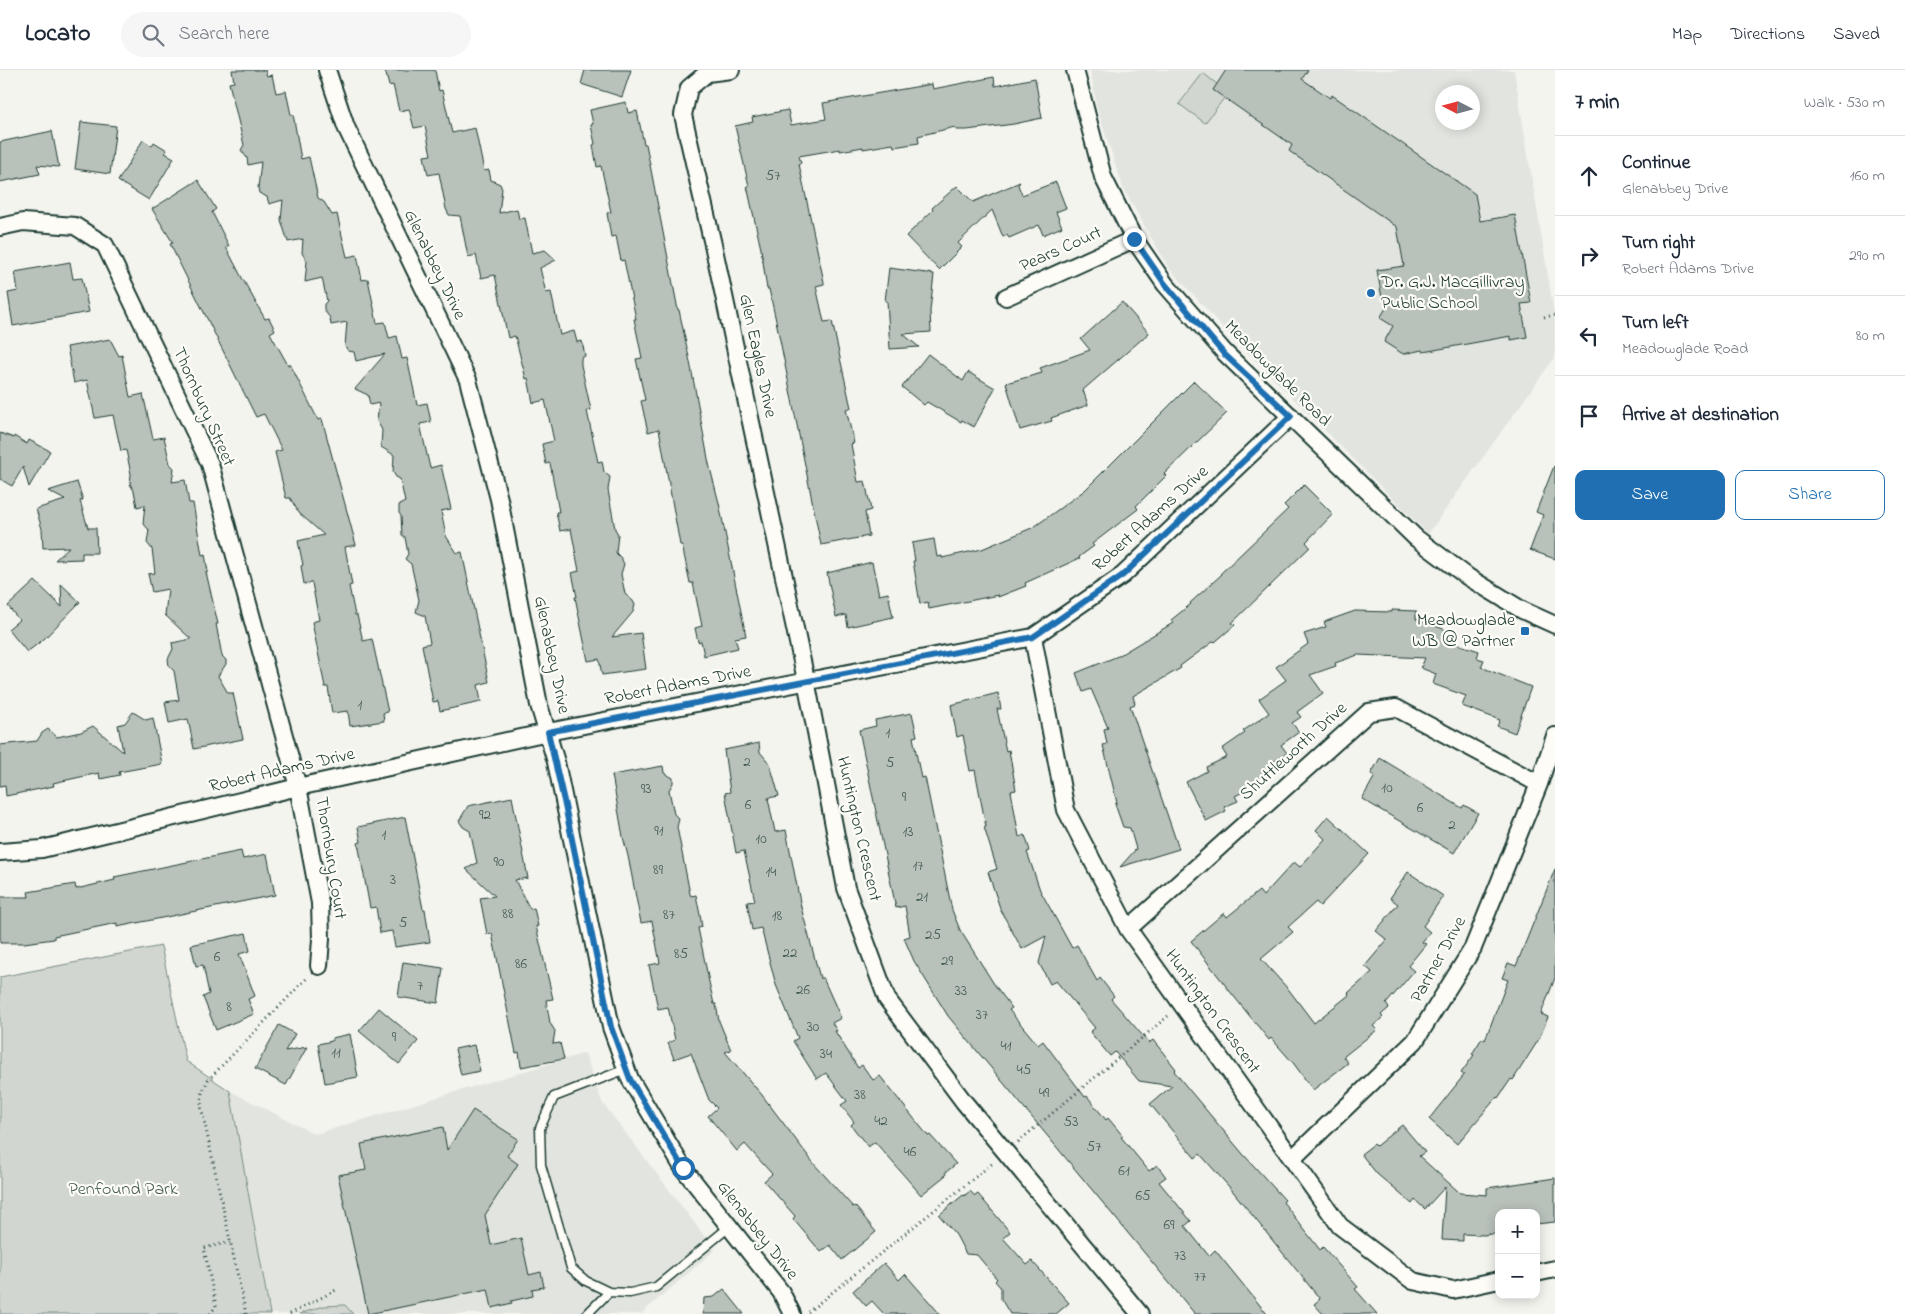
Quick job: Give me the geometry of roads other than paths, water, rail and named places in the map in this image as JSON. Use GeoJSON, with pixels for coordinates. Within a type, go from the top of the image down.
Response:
{"type":"FeatureCollection","features":[{"type":"Feature","properties":{"kind":"street","name":"Glenabbey Drive"},"geometry":{"type":"LineString","coordinates":[[327,70],[346,127],[468,380],[499,499],[539,705],[548,732],[564,801],[611,1027],[626,1069],[630,1079],[683,1168],[781,1292],[792,1314]]}},
{"type":"Feature","properties":{"kind":"street","name":"Glen Eagles Drive"},"geometry":{"type":"LineString","coordinates":[[731,70],[708,73],[689,88],[683,115],[714,249],[806,680]]}},
{"type":"Feature","properties":{"kind":"street","name":"Meadowglade Road"},"geometry":{"type":"LineString","coordinates":[[1076,70],[1103,177],[1134,239],[1165,284],[1224,354],[1291,416],[1416,538],[1468,577],[1522,610],[1555,625]]}},
{"type":"Feature","properties":{"kind":"street","name":"Thornbury Street"},"geometry":{"type":"LineString","coordinates":[[0,227],[23,222],[75,226],[105,245],[210,464],[298,787]]}},
{"type":"Feature","properties":{"kind":"street","name":"Pears Court"},"geometry":{"type":"LineString","coordinates":[[1006,297],[1134,239]]}},
{"type":"Feature","properties":{"kind":"street","name":"Robert Adams Drive"},"geometry":{"type":"LineString","coordinates":[[0,852],[42,849],[298,787],[548,732],[1033,637],[1123,575],[1291,416]]}},
{"type":"Feature","properties":{"kind":"street","name":"Huntington Crescent"},"geometry":{"type":"LineString","coordinates":[[1033,637],[1066,810],[1128,929],[1340,1226],[1413,1281],[1453,1290],[1495,1281]]}},
{"type":"Feature","properties":{"kind":"street","name":"Huntington Crescent"},"geometry":{"type":"LineString","coordinates":[[806,680],[846,888],[887,999],[964,1102],[1140,1314]]}},
{"type":"Feature","properties":{"kind":"street","name":"Shuttleworth Drive"},"geometry":{"type":"LineString","coordinates":[[1128,929],[1369,712],[1396,708],[1539,784]]}},
{"type":"Feature","properties":{"kind":"street","name":"Partner Drive"},"geometry":{"type":"LineString","coordinates":[[1292,1159],[1416,1041],[1473,948],[1539,784],[1555,736]]}},
{"type":"Feature","properties":{"kind":"street","name":"Thornbury Court"},"geometry":{"type":"LineString","coordinates":[[298,787],[320,903],[321,939],[319,966]]}},
{"type":"Feature","properties":{"kind":"street"},"geometry":{"type":"LineString","coordinates":[[1540,1272],[1555,1269]]}},
{"type":"Feature","properties":{"kind":"lane"},"geometry":{"type":"LineString","coordinates":[[626,1069],[554,1097],[540,1128],[541,1165],[572,1268],[586,1282],[609,1292],[630,1293],[656,1286],[729,1226]]}},
{"type":"Feature","properties":{"kind":"lane"},"geometry":{"type":"LineString","coordinates":[[587,1314],[609,1292]]}},
{"type":"Feature","properties":{"kind":"place","name":"Dr. G.J. MacGillivray Public School"},"geometry":{"type":"Point","coordinates":[1371,293]}},
{"type":"Feature","properties":{"kind":"place","name":"Meadowglade WB @ Partner"},"geometry":{"type":"Point","coordinates":[1525,631]}},
{"type":"Feature","properties":{"kind":"park label","name":"Penfound Park"},"geometry":{"type":"Point","coordinates":[123,1190]}}]}
